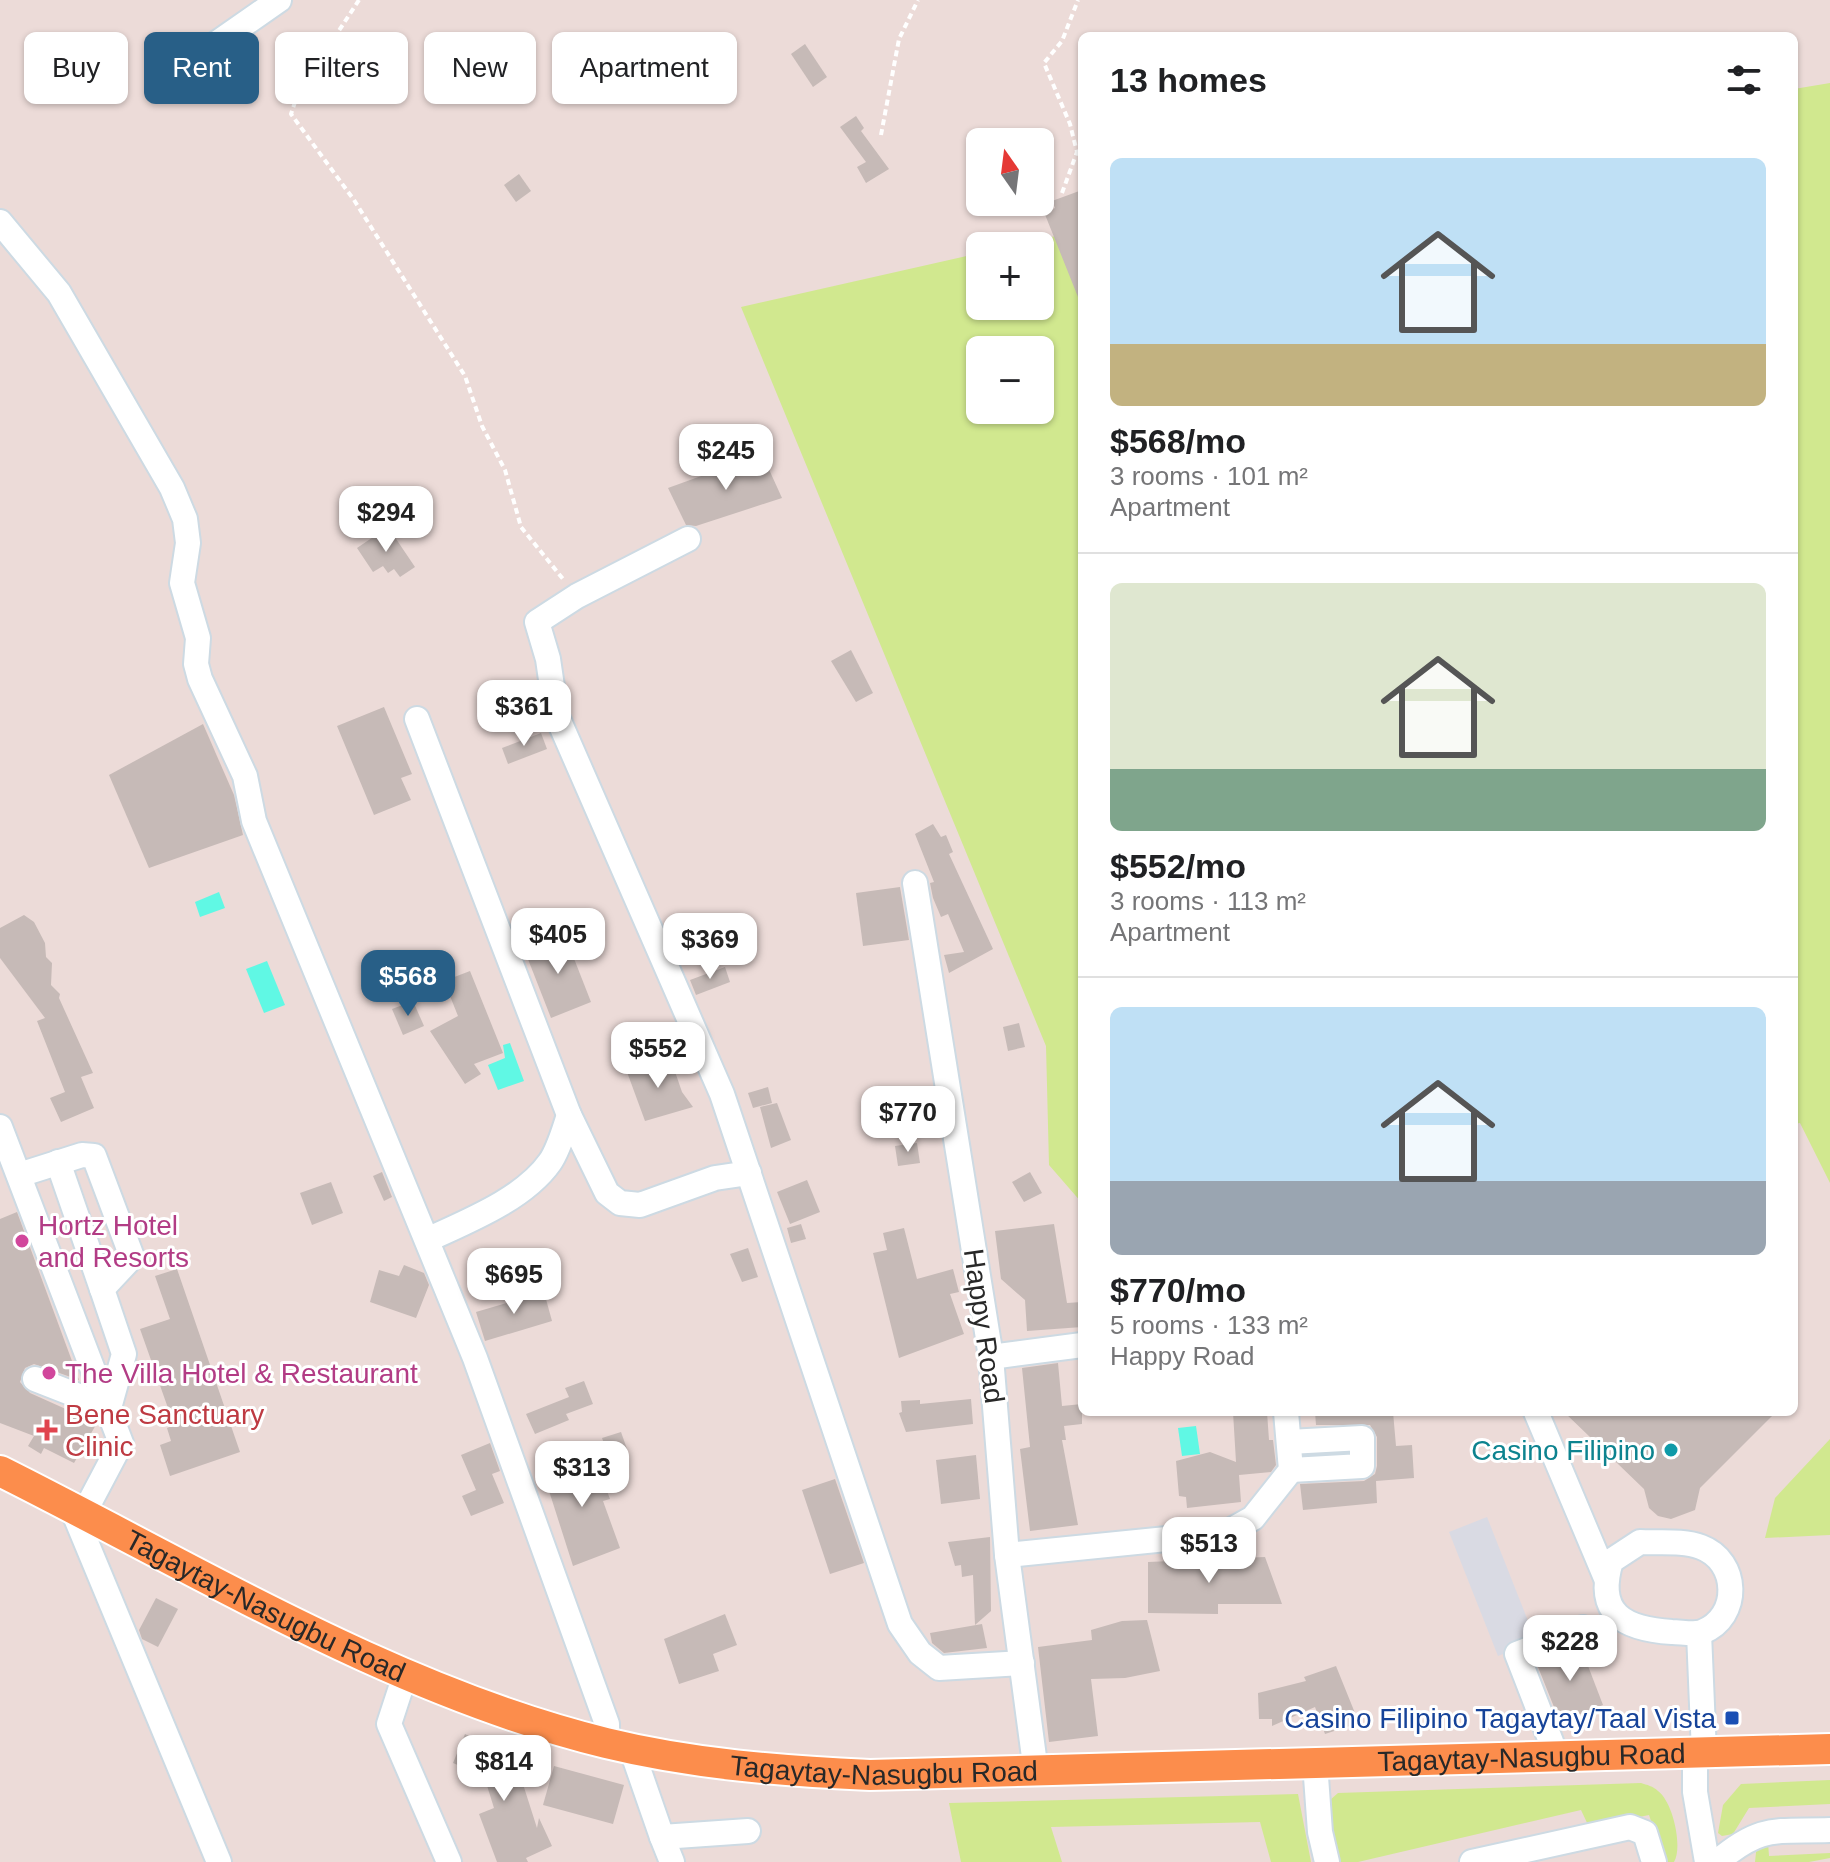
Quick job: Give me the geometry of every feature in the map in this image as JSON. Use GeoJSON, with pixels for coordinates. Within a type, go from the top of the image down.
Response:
{"type":"FeatureCollection","features":[{"type":"Feature","properties":{"kind":"main road","name":"Tagaytay-Nasugbu Road"},"geometry":{"type":"LineString","coordinates":[[0,1471],[406,1672],[508,1713],[619,1746],[713,1763],[795,1772],[870,1775],[1830,1749]]}},
{"type":"Feature","properties":{"kind":"street"},"geometry":{"type":"LineString","coordinates":[[233,32],[279,0]]}},
{"type":"Feature","properties":{"kind":"street"},"geometry":{"type":"LineString","coordinates":[[0,222],[59,293],[172,488],[186,531],[187,561],[182,583],[198,638],[196,664],[200,679],[245,776],[254,821],[475,1358],[607,1724],[672,1862]]}},
{"type":"Feature","properties":{"kind":"street"},"geometry":{"type":"LineString","coordinates":[[688,539],[577,596],[537,622],[548,659],[556,714],[722,1094],[900,1624],[920,1653],[939,1668],[1022,1663]]}},
{"type":"Feature","properties":{"kind":"street"},"geometry":{"type":"LineString","coordinates":[[417,719],[569,1115],[607,1193],[620,1203],[640,1205],[715,1178],[749,1173]]}},
{"type":"Feature","properties":{"kind":"street","name":"Happy Road"},"geometry":{"type":"LineString","coordinates":[[915,883],[991,1357],[1007,1555],[1036,1772]]}},
{"type":"Feature","properties":{"kind":"street"},"geometry":{"type":"LineString","coordinates":[[427,1240],[471,1220],[540,1175],[553,1159],[569,1115]]}},
{"type":"Feature","properties":{"kind":"street"},"geometry":{"type":"LineString","coordinates":[[0,1127],[121,1443],[78,1510],[219,1862]]}},
{"type":"Feature","properties":{"kind":"street"},"geometry":{"type":"LineString","coordinates":[[19,1175],[88,1154],[97,1160],[132,1257],[102,1289]]}},
{"type":"Feature","properties":{"kind":"street"},"geometry":{"type":"LineString","coordinates":[[58,1162],[124,1354],[109,1408]]}},
{"type":"Feature","properties":{"kind":"street"},"geometry":{"type":"LineString","coordinates":[[991,1357],[1078,1346]]}},
{"type":"Feature","properties":{"kind":"street"},"geometry":{"type":"LineString","coordinates":[[35,1379],[109,1408]]}},
{"type":"Feature","properties":{"kind":"street"},"geometry":{"type":"LineString","coordinates":[[1007,1555],[1226,1533],[1253,1518],[1291,1470],[1286,1416]]}},
{"type":"Feature","properties":{"kind":"street"},"geometry":{"type":"LineString","coordinates":[[1538,1416],[1606,1578]]}},
{"type":"Feature","properties":{"kind":"street"},"geometry":{"type":"LineString","coordinates":[[1289,1442],[1362,1438],[1362,1466],[1291,1470]]}},
{"type":"Feature","properties":{"kind":"street"},"geometry":{"type":"LineString","coordinates":[[1640,1542],[1704,1548],[1720,1560],[1730,1575],[1731,1596],[1715,1624],[1699,1633],[1641,1630],[1626,1623],[1613,1611],[1606,1595],[1606,1578],[1611,1561],[1640,1542]]}},
{"type":"Feature","properties":{"kind":"street"},"geometry":{"type":"LineString","coordinates":[[1557,1757],[1517,1654],[1583,1628]]}},
{"type":"Feature","properties":{"kind":"street"},"geometry":{"type":"LineString","coordinates":[[1699,1633],[1700,1754],[1695,1792],[1707,1862]]}},
{"type":"Feature","properties":{"kind":"street"},"geometry":{"type":"LineString","coordinates":[[406,1672],[389,1724],[449,1862]]}},
{"type":"Feature","properties":{"kind":"street"},"geometry":{"type":"LineString","coordinates":[[1315,1763],[1320,1832],[1327,1862]]}},
{"type":"Feature","properties":{"kind":"street"},"geometry":{"type":"LineString","coordinates":[[1472,1862],[1630,1827],[1645,1833],[1654,1862]]}},
{"type":"Feature","properties":{"kind":"street"},"geometry":{"type":"LineString","coordinates":[[1717,1862],[1742,1841],[1758,1834],[1830,1830]]}},
{"type":"Feature","properties":{"kind":"street"},"geometry":{"type":"LineString","coordinates":[[662,1837],[748,1831]]}},
{"type":"Feature","properties":{"kind":"path"},"geometry":{"type":"LineString","coordinates":[[359,0],[298,93],[291,114],[354,200],[465,376],[482,426],[505,470],[521,527],[577,596]]}},
{"type":"Feature","properties":{"kind":"path"},"geometry":{"type":"LineString","coordinates":[[881,135],[899,39],[918,0]]}},
{"type":"Feature","properties":{"kind":"path"},"geometry":{"type":"LineString","coordinates":[[1062,193],[1077,152],[1070,124],[1044,63],[1062,41],[1078,0]]}},
{"type":"Feature","properties":{"kind":"shaded area"},"geometry":{"type":"Polygon","coordinates":[[[1487,1517],[1536,1641],[1498,1656],[1449,1532],[1487,1517]]]}},
{"type":"Feature","properties":{"kind":"green space"},"geometry":{"type":"Polygon","coordinates":[[[1830,83],[1830,1183],[1798,1123],[1798,88],[1830,83]]]}},
{"type":"Feature","properties":{"kind":"green space"},"geometry":{"type":"Polygon","coordinates":[[[1078,231],[1078,1198],[1049,1165],[1046,1046],[741,307],[966,256],[966,320],[1054,320],[1054,236],[1078,231]]]}},
{"type":"Feature","properties":{"kind":"green space"},"geometry":{"type":"Polygon","coordinates":[[[1830,1439],[1830,1535],[1765,1538],[1775,1498],[1830,1439]]]}},
{"type":"Feature","properties":{"kind":"green space"},"geometry":{"type":"Polygon","coordinates":[[[1830,1780],[1830,1804],[1749,1808],[1733,1834],[1722,1836],[1718,1833],[1723,1805],[1741,1784],[1830,1780]]]}},
{"type":"Feature","properties":{"kind":"green space"},"geometry":{"type":"Polygon","coordinates":[[[1641,1783],[1656,1789],[1672,1814],[1677,1836],[1674,1862],[1665,1862],[1649,1815],[1589,1827],[1581,1810],[1358,1862],[1339,1862],[1330,1823],[1330,1800],[1338,1793],[1641,1783]]]}},
{"type":"Feature","properties":{"kind":"green space"},"geometry":{"type":"Polygon","coordinates":[[[1298,1794],[1311,1862],[1271,1862],[1260,1822],[1051,1827],[1062,1862],[961,1862],[949,1803],[1298,1794]]]}},
{"type":"Feature","properties":{"kind":"green space"},"geometry":{"type":"Polygon","coordinates":[[[1768,1842],[1769,1856],[1830,1853],[1830,1858],[1809,1862],[1755,1862],[1757,1843],[1768,1842]]]}},
{"type":"Feature","properties":{"kind":"water"},"geometry":{"type":"Polygon","coordinates":[[[219,892],[225,908],[200,917],[195,902],[219,892]]]}},
{"type":"Feature","properties":{"kind":"water"},"geometry":{"type":"Polygon","coordinates":[[[267,961],[285,1005],[264,1013],[246,969],[267,961]]]}},
{"type":"Feature","properties":{"kind":"water"},"geometry":{"type":"Polygon","coordinates":[[[510,1043],[524,1081],[498,1090],[488,1065],[505,1058],[503,1045],[510,1043]]]}},
{"type":"Feature","properties":{"kind":"water"},"geometry":{"type":"Polygon","coordinates":[[[1196,1426],[1200,1454],[1182,1456],[1178,1428],[1196,1426]]]}},
{"type":"Feature","properties":{"kind":"building"},"geometry":{"type":"Polygon","coordinates":[[[805,44],[827,77],[813,87],[791,54],[805,44]]]}},
{"type":"Feature","properties":{"kind":"building"},"geometry":{"type":"Polygon","coordinates":[[[856,116],[864,128],[861,131],[889,169],[866,183],[857,167],[866,162],[840,127],[856,116]]]}},
{"type":"Feature","properties":{"kind":"building"},"geometry":{"type":"Polygon","coordinates":[[[519,174],[531,191],[516,202],[504,185],[519,174]]]}},
{"type":"Feature","properties":{"kind":"building"},"geometry":{"type":"Polygon","coordinates":[[[1078,191],[1078,297],[1046,216],[1054,216],[1054,200],[1078,191]]]}},
{"type":"Feature","properties":{"kind":"building"},"geometry":{"type":"Polygon","coordinates":[[[762,454],[782,498],[696,526],[686,525],[668,488],[762,454]]]}},
{"type":"Feature","properties":{"kind":"building"},"geometry":{"type":"Polygon","coordinates":[[[388,527],[415,567],[400,577],[394,569],[388,573],[383,566],[373,572],[357,548],[388,527]]]}},
{"type":"Feature","properties":{"kind":"building"},"geometry":{"type":"Polygon","coordinates":[[[851,650],[873,693],[856,702],[831,661],[851,650]]]}},
{"type":"Feature","properties":{"kind":"building"},"geometry":{"type":"Polygon","coordinates":[[[384,707],[412,774],[401,778],[411,800],[374,815],[337,726],[384,707]]]}},
{"type":"Feature","properties":{"kind":"building"},"geometry":{"type":"Polygon","coordinates":[[[203,724],[234,795],[243,835],[149,868],[109,775],[203,724]]]}},
{"type":"Feature","properties":{"kind":"building"},"geometry":{"type":"Polygon","coordinates":[[[541,733],[547,749],[508,764],[502,748],[541,733]]]}},
{"type":"Feature","properties":{"kind":"building"},"geometry":{"type":"Polygon","coordinates":[[[933,824],[941,837],[946,835],[953,852],[949,854],[993,949],[949,973],[944,955],[964,952],[948,914],[941,917],[933,898],[930,883],[934,882],[915,834],[933,824]]]}},
{"type":"Feature","properties":{"kind":"building"},"geometry":{"type":"Polygon","coordinates":[[[900,887],[909,940],[863,946],[856,893],[900,887]]]}},
{"type":"Feature","properties":{"kind":"building"},"geometry":{"type":"Polygon","coordinates":[[[24,915],[34,922],[45,943],[46,957],[52,963],[51,985],[60,994],[59,998],[93,1073],[81,1077],[94,1108],[61,1122],[50,1098],[65,1092],[37,1021],[45,1018],[0,958],[0,928],[24,915]]]}},
{"type":"Feature","properties":{"kind":"building"},"geometry":{"type":"Polygon","coordinates":[[[564,933],[591,1002],[551,1018],[524,949],[564,933]]]}},
{"type":"Feature","properties":{"kind":"building"},"geometry":{"type":"Polygon","coordinates":[[[725,967],[730,982],[696,995],[690,980],[725,967]]]}},
{"type":"Feature","properties":{"kind":"building"},"geometry":{"type":"Polygon","coordinates":[[[470,971],[503,1053],[474,1064],[481,1074],[465,1084],[430,1031],[458,1016],[444,981],[470,971]]]}},
{"type":"Feature","properties":{"kind":"building"},"geometry":{"type":"Polygon","coordinates":[[[413,1001],[424,1026],[403,1035],[392,1009],[413,1001]]]}},
{"type":"Feature","properties":{"kind":"building"},"geometry":{"type":"Polygon","coordinates":[[[1019,1023],[1025,1047],[1008,1051],[1003,1027],[1019,1023]]]}},
{"type":"Feature","properties":{"kind":"building"},"geometry":{"type":"Polygon","coordinates":[[[670,1057],[682,1092],[693,1107],[645,1121],[627,1072],[670,1057]]]}},
{"type":"Feature","properties":{"kind":"building"},"geometry":{"type":"Polygon","coordinates":[[[768,1087],[772,1103],[753,1108],[748,1093],[768,1087]]]}},
{"type":"Feature","properties":{"kind":"building"},"geometry":{"type":"Polygon","coordinates":[[[777,1103],[791,1140],[771,1148],[760,1107],[777,1103]]]}},
{"type":"Feature","properties":{"kind":"building"},"geometry":{"type":"Polygon","coordinates":[[[917,1143],[920,1163],[898,1166],[895,1146],[917,1143]]]}},
{"type":"Feature","properties":{"kind":"building"},"geometry":{"type":"Polygon","coordinates":[[[382,1172],[392,1197],[384,1201],[373,1176],[382,1172]]]}},
{"type":"Feature","properties":{"kind":"building"},"geometry":{"type":"Polygon","coordinates":[[[1030,1172],[1042,1193],[1024,1202],[1012,1182],[1030,1172]]]}},
{"type":"Feature","properties":{"kind":"building"},"geometry":{"type":"Polygon","coordinates":[[[807,1180],[820,1212],[790,1224],[777,1192],[807,1180]]]}},
{"type":"Feature","properties":{"kind":"building"},"geometry":{"type":"Polygon","coordinates":[[[331,1182],[343,1213],[312,1225],[300,1193],[331,1182]]]}},
{"type":"Feature","properties":{"kind":"building"},"geometry":{"type":"Polygon","coordinates":[[[17,1212],[79,1380],[34,1364],[25,1368],[20,1382],[30,1393],[97,1423],[74,1463],[44,1448],[41,1454],[28,1446],[34,1436],[0,1423],[0,1219],[17,1212]]]}},
{"type":"Feature","properties":{"kind":"building"},"geometry":{"type":"Polygon","coordinates":[[[801,1224],[806,1239],[791,1243],[787,1228],[801,1224]]]}},
{"type":"Feature","properties":{"kind":"building"},"geometry":{"type":"Polygon","coordinates":[[[1054,1224],[1067,1303],[1078,1302],[1078,1327],[1027,1331],[1025,1300],[1001,1279],[995,1231],[1054,1224]]]}},
{"type":"Feature","properties":{"kind":"building"},"geometry":{"type":"Polygon","coordinates":[[[904,1228],[917,1279],[953,1269],[959,1292],[950,1294],[964,1334],[899,1358],[873,1253],[887,1250],[883,1233],[904,1228]]]}},
{"type":"Feature","properties":{"kind":"building"},"geometry":{"type":"Polygon","coordinates":[[[748,1248],[758,1277],[742,1282],[730,1254],[748,1248]]]}},
{"type":"Feature","properties":{"kind":"building"},"geometry":{"type":"Polygon","coordinates":[[[404,1265],[424,1273],[429,1285],[416,1318],[370,1302],[379,1270],[399,1276],[404,1265]]]}},
{"type":"Feature","properties":{"kind":"building"},"geometry":{"type":"Polygon","coordinates":[[[177,1269],[240,1452],[170,1476],[160,1445],[171,1441],[167,1428],[174,1425],[140,1329],[170,1319],[155,1276],[177,1269]]]}},
{"type":"Feature","properties":{"kind":"building"},"geometry":{"type":"Polygon","coordinates":[[[544,1292],[552,1321],[485,1341],[476,1312],[544,1292]]]}},
{"type":"Feature","properties":{"kind":"building"},"geometry":{"type":"Polygon","coordinates":[[[1058,1363],[1062,1406],[1078,1404],[1082,1424],[1064,1426],[1066,1440],[1062,1440],[1078,1525],[1030,1531],[1020,1449],[1030,1447],[1022,1368],[1058,1363]]]}},
{"type":"Feature","properties":{"kind":"building"},"geometry":{"type":"Polygon","coordinates":[[[584,1381],[593,1404],[566,1414],[569,1420],[535,1434],[526,1414],[569,1397],[565,1388],[584,1381]]]}},
{"type":"Feature","properties":{"kind":"building"},"geometry":{"type":"Polygon","coordinates":[[[971,1399],[973,1424],[906,1432],[899,1413],[902,1412],[901,1401],[920,1400],[920,1404],[971,1399]]]}},
{"type":"Feature","properties":{"kind":"building"},"geometry":{"type":"Polygon","coordinates":[[[1233,1416],[1267,1416],[1269,1440],[1273,1440],[1276,1465],[1271,1472],[1239,1475],[1241,1502],[1187,1508],[1186,1497],[1179,1496],[1176,1461],[1210,1452],[1236,1462],[1233,1416]]]}},
{"type":"Feature","properties":{"kind":"building"},"geometry":{"type":"Polygon","coordinates":[[[1315,1416],[1393,1416],[1396,1446],[1412,1445],[1414,1478],[1376,1481],[1377,1503],[1303,1510],[1300,1484],[1364,1481],[1375,1474],[1377,1466],[1377,1437],[1370,1425],[1316,1425],[1315,1416]]]}},
{"type":"Feature","properties":{"kind":"building","name":"Casino Filipino"},"geometry":{"type":"Polygon","coordinates":[[[1568,1416],[1772,1416],[1700,1488],[1695,1510],[1671,1519],[1658,1516],[1649,1508],[1644,1489],[1568,1416]]]}},
{"type":"Feature","properties":{"kind":"building"},"geometry":{"type":"Polygon","coordinates":[[[621,1432],[627,1449],[608,1455],[602,1438],[621,1432]]]}},
{"type":"Feature","properties":{"kind":"building"},"geometry":{"type":"Polygon","coordinates":[[[490,1443],[500,1471],[492,1474],[504,1503],[471,1516],[462,1496],[476,1490],[461,1455],[490,1443]]]}},
{"type":"Feature","properties":{"kind":"building"},"geometry":{"type":"Polygon","coordinates":[[[593,1454],[610,1499],[603,1501],[620,1548],[573,1566],[543,1472],[593,1454]]]}},
{"type":"Feature","properties":{"kind":"building"},"geometry":{"type":"Polygon","coordinates":[[[976,1455],[980,1499],[941,1504],[936,1460],[976,1455]]]}},
{"type":"Feature","properties":{"kind":"building"},"geometry":{"type":"Polygon","coordinates":[[[835,1479],[864,1563],[830,1574],[802,1490],[835,1479]]]}},
{"type":"Feature","properties":{"kind":"building"},"geometry":{"type":"Polygon","coordinates":[[[990,1537],[991,1611],[975,1625],[973,1575],[962,1577],[961,1565],[955,1566],[948,1542],[990,1537]]]}},
{"type":"Feature","properties":{"kind":"building"},"geometry":{"type":"Polygon","coordinates":[[[1265,1557],[1282,1604],[1218,1604],[1218,1614],[1148,1613],[1148,1562],[1265,1557]]]}},
{"type":"Feature","properties":{"kind":"building"},"geometry":{"type":"Polygon","coordinates":[[[156,1598],[178,1609],[158,1647],[142,1639],[139,1630],[156,1598]]]}},
{"type":"Feature","properties":{"kind":"building"},"geometry":{"type":"Polygon","coordinates":[[[725,1614],[737,1645],[713,1654],[719,1671],[679,1684],[664,1639],[725,1614]]]}},
{"type":"Feature","properties":{"kind":"building"},"geometry":{"type":"Polygon","coordinates":[[[1147,1620],[1160,1671],[1125,1678],[1091,1679],[1098,1736],[1049,1742],[1038,1647],[1092,1640],[1091,1630],[1122,1621],[1147,1620]]]}},
{"type":"Feature","properties":{"kind":"building"},"geometry":{"type":"Polygon","coordinates":[[[982,1624],[987,1648],[944,1653],[932,1643],[930,1633],[982,1624]]]}},
{"type":"Feature","properties":{"kind":"building"},"geometry":{"type":"Polygon","coordinates":[[[1580,1645],[1603,1705],[1560,1722],[1536,1662],[1580,1645]]]}},
{"type":"Feature","properties":{"kind":"building"},"geometry":{"type":"Polygon","coordinates":[[[1336,1666],[1359,1723],[1325,1734],[1315,1707],[1272,1726],[1272,1719],[1259,1719],[1258,1693],[1306,1681],[1304,1677],[1336,1666]]]}},
{"type":"Feature","properties":{"kind":"building"},"geometry":{"type":"Polygon","coordinates":[[[465,1734],[515,1759],[537,1828],[539,1818],[552,1846],[526,1858],[528,1862],[497,1862],[479,1814],[494,1808],[484,1776],[453,1763],[465,1734]]]}},
{"type":"Feature","properties":{"kind":"building"},"geometry":{"type":"Polygon","coordinates":[[[554,1766],[624,1785],[613,1824],[543,1805],[554,1766]]]}},
{"type":"Feature","properties":{"kind":"place","name":"Hortz Hotel and Resorts"},"geometry":{"type":"Point","coordinates":[22,1241]}},
{"type":"Feature","properties":{"kind":"place","name":"The Villa Hotel & Restaurant"},"geometry":{"type":"Point","coordinates":[49,1373]}},
{"type":"Feature","properties":{"kind":"place","name":"Bene Sanctuary Clinic"},"geometry":{"type":"Point","coordinates":[47,1430]}},
{"type":"Feature","properties":{"kind":"place","name":"Casino Filipino"},"geometry":{"type":"Point","coordinates":[1671,1450]}},
{"type":"Feature","properties":{"kind":"place","name":"Casino Filipino Tagaytay/Taal Vista"},"geometry":{"type":"Point","coordinates":[1732,1718]}}]}
